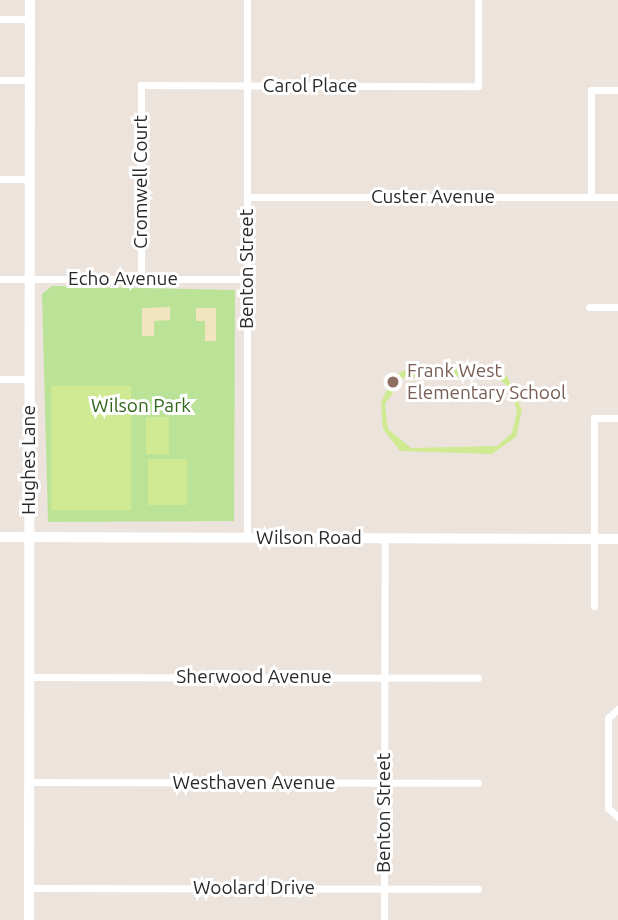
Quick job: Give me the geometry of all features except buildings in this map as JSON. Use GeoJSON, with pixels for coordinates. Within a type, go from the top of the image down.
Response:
{"type":"FeatureCollection","features":[{"type":"Feature","properties":{"kind":"street","name":"Hughes Lane"},"geometry":{"type":"LineString","coordinates":[[29,920],[30,0]]}},
{"type":"Feature","properties":{"kind":"street","name":"Benton Street"},"geometry":{"type":"LineString","coordinates":[[247,0],[247,538]]}},
{"type":"Feature","properties":{"kind":"street","name":"Carol Place"},"geometry":{"type":"LineString","coordinates":[[141,85],[478,86],[478,0]]}},
{"type":"Feature","properties":{"kind":"street"},"geometry":{"type":"LineString","coordinates":[[0,19],[30,19]]}},
{"type":"Feature","properties":{"kind":"street"},"geometry":{"type":"LineString","coordinates":[[0,80],[30,80]]}},
{"type":"Feature","properties":{"kind":"street","name":"Cromwell Court"},"geometry":{"type":"LineString","coordinates":[[141,85],[141,279]]}},
{"type":"Feature","properties":{"kind":"street"},"geometry":{"type":"LineString","coordinates":[[591,197],[591,89],[618,90]]}},
{"type":"Feature","properties":{"kind":"street"},"geometry":{"type":"LineString","coordinates":[[0,179],[30,179]]}},
{"type":"Feature","properties":{"kind":"street","name":"Custer Avenue"},"geometry":{"type":"LineString","coordinates":[[247,197],[618,197]]}},
{"type":"Feature","properties":{"kind":"street","name":"Echo Avenue"},"geometry":{"type":"LineString","coordinates":[[0,279],[247,279]]}},
{"type":"Feature","properties":{"kind":"street"},"geometry":{"type":"LineString","coordinates":[[589,307],[618,307]]}},
{"type":"Feature","properties":{"kind":"street"},"geometry":{"type":"LineString","coordinates":[[0,379],[29,379]]}},
{"type":"Feature","properties":{"kind":"street"},"geometry":{"type":"LineString","coordinates":[[594,606],[594,418],[618,418]]}},
{"type":"Feature","properties":{"kind":"street","name":"Wilson Road"},"geometry":{"type":"LineString","coordinates":[[0,537],[618,539]]}},
{"type":"Feature","properties":{"kind":"street","name":"Benton Street"},"geometry":{"type":"LineString","coordinates":[[384,920],[385,538]]}},
{"type":"Feature","properties":{"kind":"street","name":"Sherwood Avenue"},"geometry":{"type":"LineString","coordinates":[[29,677],[478,678]]}},
{"type":"Feature","properties":{"kind":"street"},"geometry":{"type":"LineString","coordinates":[[618,709],[608,718],[608,808],[618,817]]}},
{"type":"Feature","properties":{"kind":"street","name":"Westhaven Avenue"},"geometry":{"type":"LineString","coordinates":[[29,782],[478,783]]}},
{"type":"Feature","properties":{"kind":"street","name":"Woolard Drive"},"geometry":{"type":"LineString","coordinates":[[29,888],[478,889]]}},
{"type":"Feature","properties":{"kind":"green space","name":"Wilson Park"},"geometry":{"type":"Polygon","coordinates":[[[52,286],[235,290],[234,521],[48,522],[42,294],[52,286]]]}},
{"type":"Feature","properties":{"kind":"green space"},"geometry":{"type":"Polygon","coordinates":[[[410,368],[492,369],[507,376],[522,410],[516,437],[492,454],[400,451],[383,429],[381,403],[393,376],[410,368]],[[496,376],[404,377],[385,404],[388,429],[411,448],[497,446],[512,433],[517,411],[511,389],[496,376]]]}},
{"type":"Feature","properties":{"kind":"green space"},"geometry":{"type":"Polygon","coordinates":[[[51,386],[131,386],[131,510],[51,510],[51,386]]]}},
{"type":"Feature","properties":{"kind":"green space"},"geometry":{"type":"Polygon","coordinates":[[[146,417],[169,417],[169,454],[146,454],[146,417]]]}},
{"type":"Feature","properties":{"kind":"green space"},"geometry":{"type":"Polygon","coordinates":[[[148,459],[187,459],[187,505],[148,505],[148,459]]]}},
{"type":"Feature","properties":{"kind":"sand"},"geometry":{"type":"Polygon","coordinates":[[[170,307],[170,320],[154,321],[154,336],[142,336],[142,308],[170,307]]]}},
{"type":"Feature","properties":{"kind":"sand"},"geometry":{"type":"Polygon","coordinates":[[[196,308],[216,308],[216,341],[205,341],[205,321],[196,321],[196,308]]]}},
{"type":"Feature","properties":{"kind":"place","name":"Frank West Elementary School"},"geometry":{"type":"Point","coordinates":[393,382]}}]}
